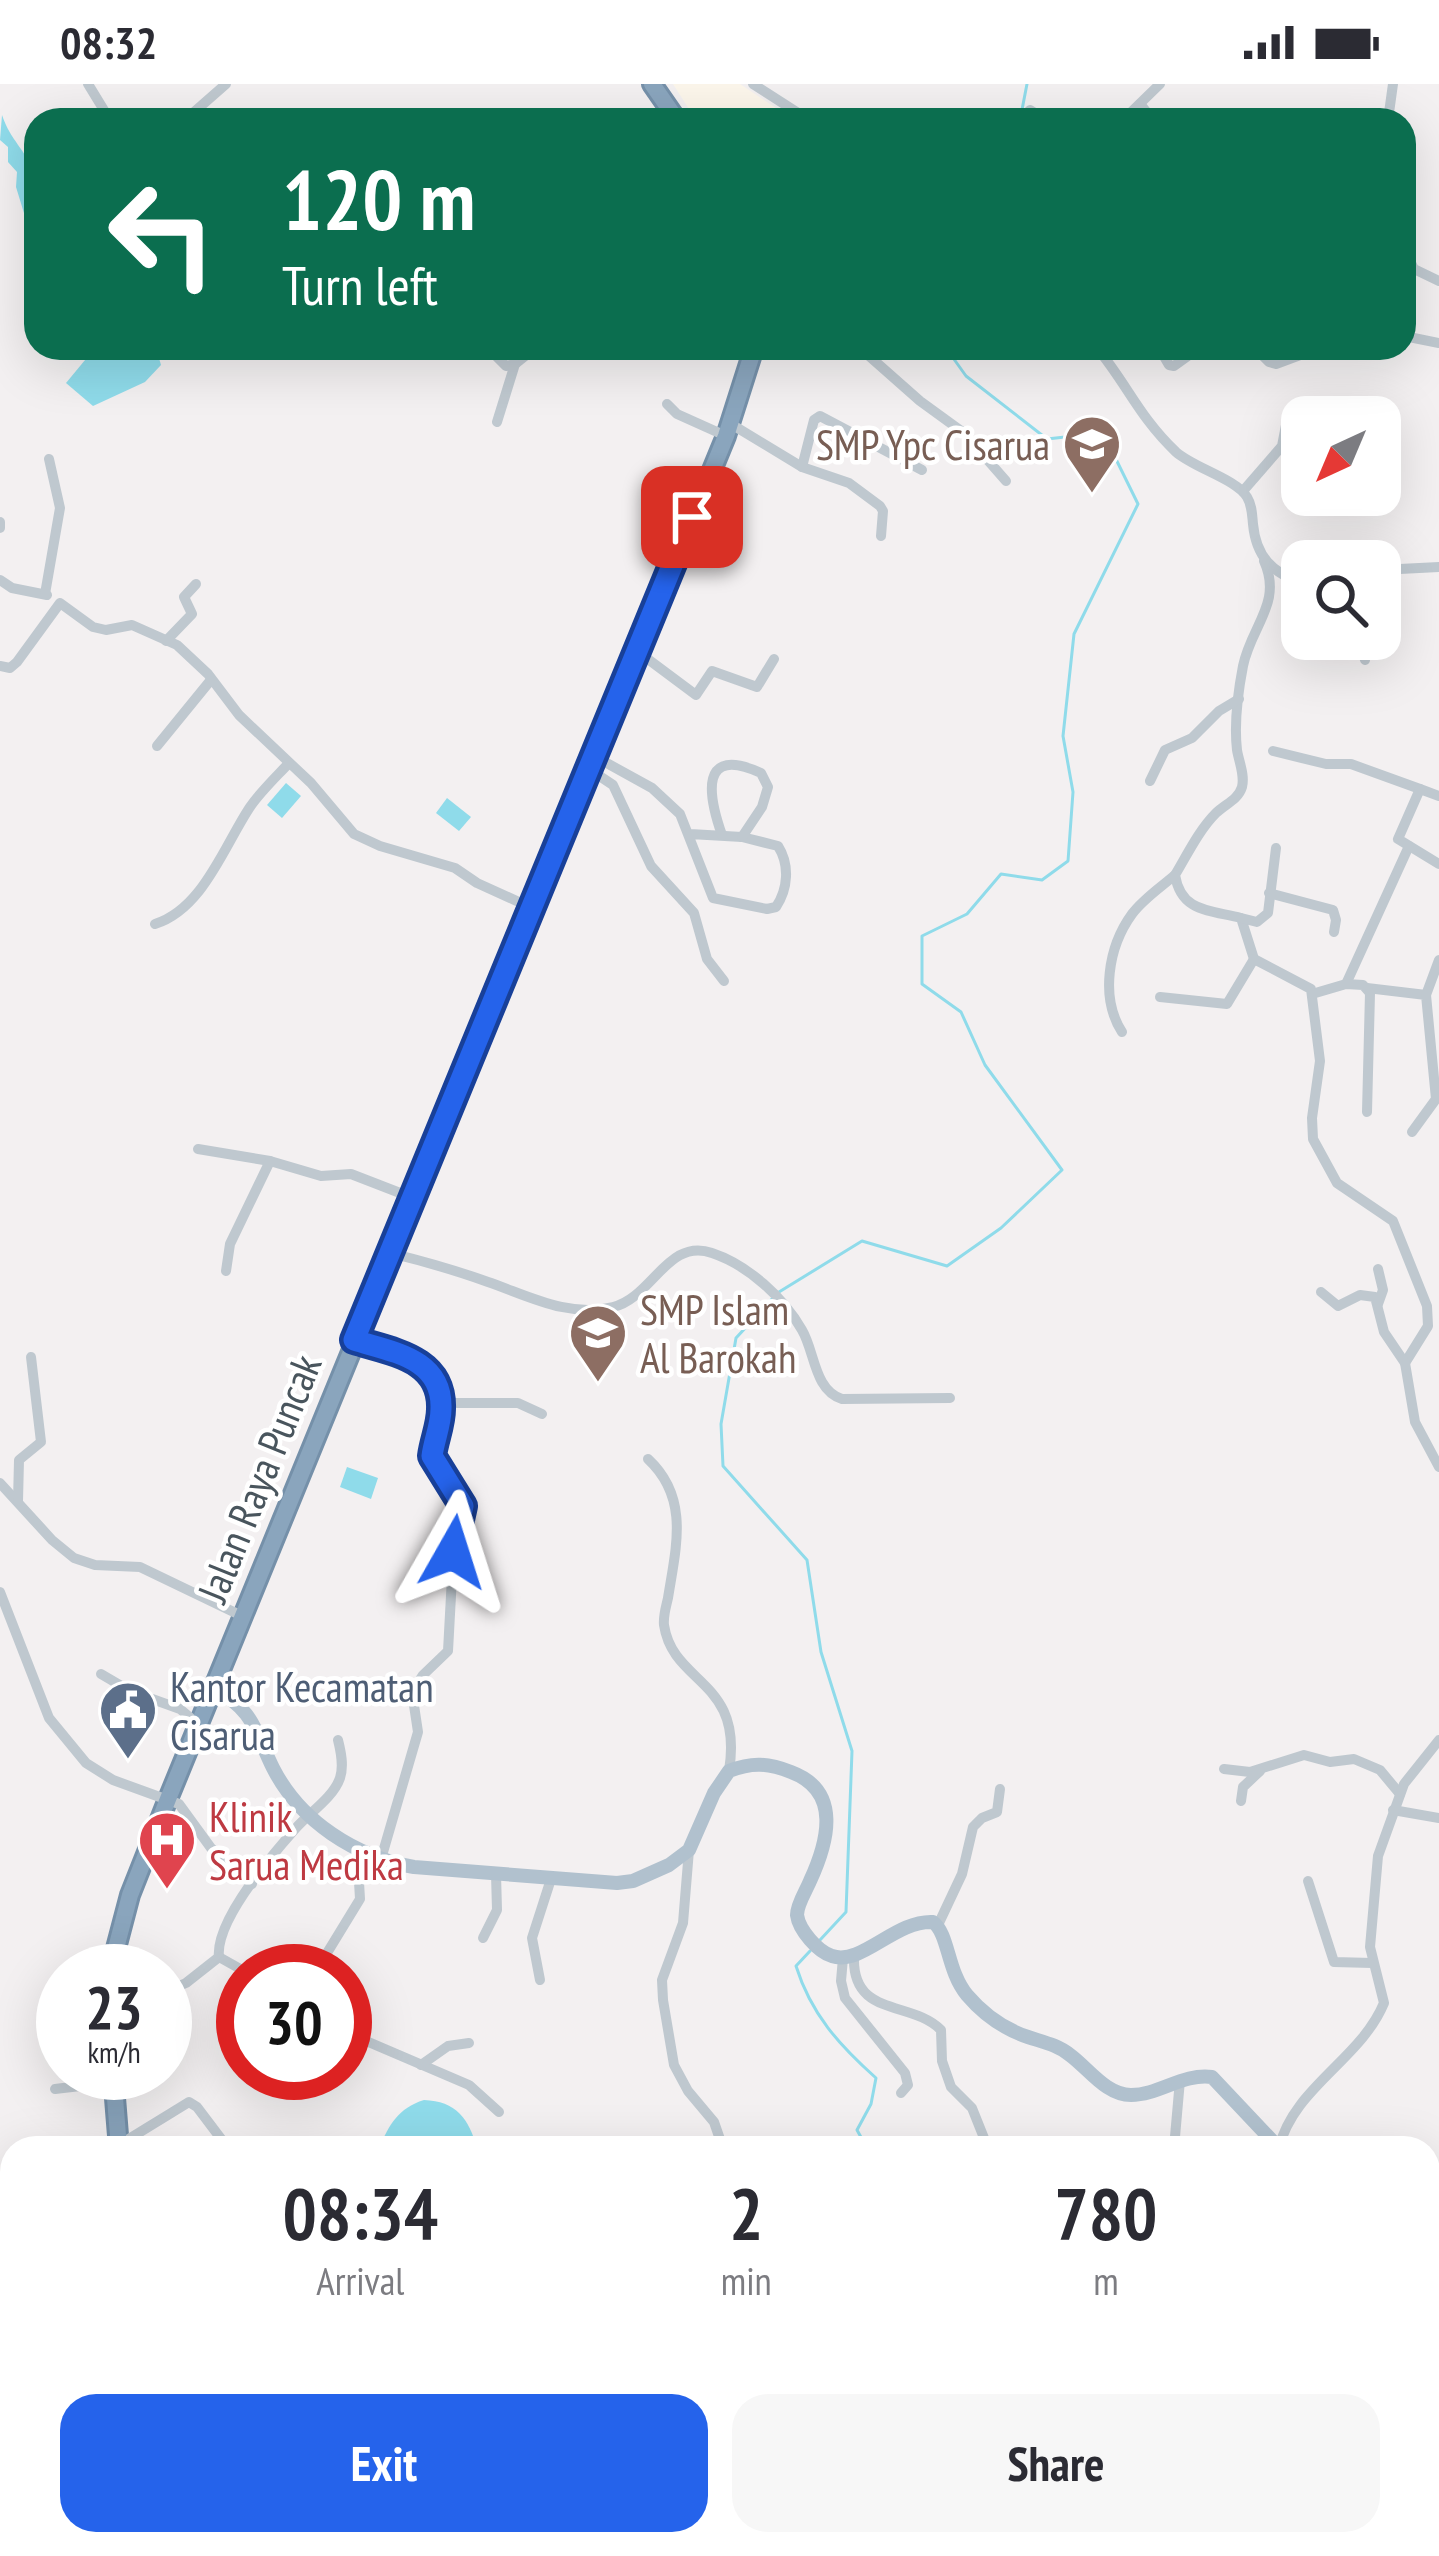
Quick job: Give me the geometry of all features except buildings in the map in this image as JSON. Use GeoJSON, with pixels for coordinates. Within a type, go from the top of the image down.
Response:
{"type":"FeatureCollection","features":[{"type":"Feature","properties":{"kind":"highway","name":"Jalan Raya Puncak"},"geometry":{"type":"LineString","coordinates":[[117,1944],[130,1895],[168,1799],[728,430],[750,360]]}},
{"type":"Feature","properties":{"kind":"highway"},"geometry":{"type":"LineString","coordinates":[[115,2100],[118,2136]]}},
{"type":"Feature","properties":{"kind":"main road"},"geometry":{"type":"LineString","coordinates":[[213,1688],[249,1714],[281,1783],[308,1816],[357,1848],[414,1867],[624,1883],[669,1865],[689,1850],[729,1771],[754,1763],[773,1765],[806,1779],[824,1800],[827,1816],[824,1848],[797,1911],[806,1933],[823,1952],[849,1957],[895,1930],[923,1922],[938,1925],[959,1984],[993,2019],[1063,2049],[1102,2083],[1122,2093],[1135,2095],[1204,2075],[1215,2078],[1268,2136]]}},
{"type":"Feature","properties":{"kind":"street"},"geometry":{"type":"LineString","coordinates":[[198,108],[226,84]]}},
{"type":"Feature","properties":{"kind":"street"},"geometry":{"type":"LineString","coordinates":[[753,84],[790,108]]}},
{"type":"Feature","properties":{"kind":"street"},"geometry":{"type":"LineString","coordinates":[[1136,108],[1160,84]]}},
{"type":"Feature","properties":{"kind":"street"},"geometry":{"type":"LineString","coordinates":[[1140,104],[1143,108]]}},
{"type":"Feature","properties":{"kind":"street"},"geometry":{"type":"LineString","coordinates":[[500,360],[506,366],[520,360]]}},
{"type":"Feature","properties":{"kind":"street"},"geometry":{"type":"LineString","coordinates":[[874,360],[969,437],[1006,481]]}},
{"type":"Feature","properties":{"kind":"street"},"geometry":{"type":"LineString","coordinates":[[1105,360],[1167,443],[1192,464],[1243,491],[1251,506],[1255,540],[1272,578],[1272,592],[1247,650],[1239,699],[1241,787],[1212,818],[1175,875],[1133,912],[1113,954],[1109,1001],[1122,1033]]}},
{"type":"Feature","properties":{"kind":"street"},"geometry":{"type":"LineString","coordinates":[[497,422],[515,364]]}},
{"type":"Feature","properties":{"kind":"street"},"geometry":{"type":"LineString","coordinates":[[667,404],[677,414],[728,430],[802,467],[849,483],[880,506],[881,536]]}},
{"type":"Feature","properties":{"kind":"street"},"geometry":{"type":"LineString","coordinates":[[802,467],[814,420],[820,416],[922,470]]}},
{"type":"Feature","properties":{"kind":"street"},"geometry":{"type":"LineString","coordinates":[[1243,491],[1281,447]]}},
{"type":"Feature","properties":{"kind":"street"},"geometry":{"type":"LineString","coordinates":[[45,594],[60,508],[49,459]]}},
{"type":"Feature","properties":{"kind":"street"},"geometry":{"type":"LineString","coordinates":[[1264,561],[1281,571]]}},
{"type":"Feature","properties":{"kind":"street"},"geometry":{"type":"LineString","coordinates":[[1401,569],[1439,567]]}},
{"type":"Feature","properties":{"kind":"street"},"geometry":{"type":"LineString","coordinates":[[0,580],[12,588],[45,594],[93,627],[106,630],[132,625],[166,640],[193,660],[359,837],[455,868],[532,908]]}},
{"type":"Feature","properties":{"kind":"street"},"geometry":{"type":"LineString","coordinates":[[166,640],[192,613],[184,597],[196,584]]}},
{"type":"Feature","properties":{"kind":"street"},"geometry":{"type":"LineString","coordinates":[[0,666],[10,668],[17,662],[60,603]]}},
{"type":"Feature","properties":{"kind":"street"},"geometry":{"type":"LineString","coordinates":[[637,651],[696,695],[712,671],[757,687],[774,659]]}},
{"type":"Feature","properties":{"kind":"street"},"geometry":{"type":"LineString","coordinates":[[157,746],[210,681]]}},
{"type":"Feature","properties":{"kind":"street"},"geometry":{"type":"LineString","coordinates":[[1150,781],[1165,750],[1192,738],[1239,699]]}},
{"type":"Feature","properties":{"kind":"street"},"geometry":{"type":"LineString","coordinates":[[1273,751],[1326,764],[1351,764],[1439,796]]}},
{"type":"Feature","properties":{"kind":"street"},"geometry":{"type":"LineString","coordinates":[[592,763],[662,795],[680,814],[712,898],[774,909],[785,888],[781,850],[770,842],[742,837],[690,834]]}},
{"type":"Feature","properties":{"kind":"street"},"geometry":{"type":"LineString","coordinates":[[592,763],[613,785],[652,869],[694,913],[709,962],[724,981]]}},
{"type":"Feature","properties":{"kind":"street"},"geometry":{"type":"LineString","coordinates":[[155,924],[175,917],[190,902],[251,806],[289,764]]}},
{"type":"Feature","properties":{"kind":"street"},"geometry":{"type":"LineString","coordinates":[[722,835],[710,782],[716,771],[735,764],[761,773],[768,787],[762,807],[742,837]]}},
{"type":"Feature","properties":{"kind":"street"},"geometry":{"type":"LineString","coordinates":[[1420,789],[1398,839],[1439,864]]}},
{"type":"Feature","properties":{"kind":"street"},"geometry":{"type":"LineString","coordinates":[[1346,984],[1409,846]]}},
{"type":"Feature","properties":{"kind":"street"},"geometry":{"type":"LineString","coordinates":[[1175,875],[1185,903],[1257,922],[1266,917],[1276,848]]}},
{"type":"Feature","properties":{"kind":"street"},"geometry":{"type":"LineString","coordinates":[[1269,893],[1333,910],[1334,932]]}},
{"type":"Feature","properties":{"kind":"street"},"geometry":{"type":"LineString","coordinates":[[1241,918],[1254,959],[1305,984],[1312,994],[1320,1061],[1313,1139],[1337,1183],[1394,1221],[1434,1326],[1405,1363]]}},
{"type":"Feature","properties":{"kind":"street"},"geometry":{"type":"LineString","coordinates":[[1160,997],[1227,1004],[1254,959]]}},
{"type":"Feature","properties":{"kind":"street"},"geometry":{"type":"LineString","coordinates":[[1412,1132],[1436,1099],[1426,995],[1439,961]]}},
{"type":"Feature","properties":{"kind":"street"},"geometry":{"type":"LineString","coordinates":[[1312,994],[1346,984],[1426,995]]}},
{"type":"Feature","properties":{"kind":"street"},"geometry":{"type":"LineString","coordinates":[[1367,988],[1371,998],[1367,1112]]}},
{"type":"Feature","properties":{"kind":"street"},"geometry":{"type":"LineString","coordinates":[[198,1149],[270,1161],[321,1176],[351,1174],[413,1198]]}},
{"type":"Feature","properties":{"kind":"street"},"geometry":{"type":"LineString","coordinates":[[226,1271],[230,1244],[270,1161]]}},
{"type":"Feature","properties":{"kind":"street"},"geometry":{"type":"LineString","coordinates":[[390,1253],[448,1268],[544,1303],[589,1310],[630,1301],[671,1260],[694,1250],[734,1263],[763,1284],[803,1332],[832,1396],[950,1399]]}},
{"type":"Feature","properties":{"kind":"street"},"geometry":{"type":"LineString","coordinates":[[1378,1269],[1384,1332],[1405,1363],[1415,1422],[1439,1467]]}},
{"type":"Feature","properties":{"kind":"street"},"geometry":{"type":"LineString","coordinates":[[1322,1292],[1334,1305],[1367,1293],[1378,1304]]}},
{"type":"Feature","properties":{"kind":"street"},"geometry":{"type":"LineString","coordinates":[[354,1340],[425,1366],[436,1382],[441,1403],[432,1456],[463,1506],[454,1540],[449,1648],[412,1692],[418,1732],[382,1859]]}},
{"type":"Feature","properties":{"kind":"street"},"geometry":{"type":"LineString","coordinates":[[18,1501],[19,1460],[41,1442],[32,1357]]}},
{"type":"Feature","properties":{"kind":"street"},"geometry":{"type":"LineString","coordinates":[[441,1403],[518,1403],[542,1414]]}},
{"type":"Feature","properties":{"kind":"street"},"geometry":{"type":"LineString","coordinates":[[648,1459],[669,1485],[679,1528],[665,1630],[727,1715],[732,1741],[729,1771]]}},
{"type":"Feature","properties":{"kind":"street"},"geometry":{"type":"LineString","coordinates":[[1,1487],[52,1540],[80,1561],[102,1567],[140,1567],[242,1616]]}},
{"type":"Feature","properties":{"kind":"street"},"geometry":{"type":"LineString","coordinates":[[0,1592],[49,1718],[86,1763],[113,1780],[168,1799],[189,1812],[211,1848],[252,1884]]}},
{"type":"Feature","properties":{"kind":"street"},"geometry":{"type":"LineString","coordinates":[[101,1674],[130,1691],[179,1709],[199,1724]]}},
{"type":"Feature","properties":{"kind":"street"},"geometry":{"type":"LineString","coordinates":[[1284,2136],[1294,2114],[1367,2036],[1384,2003],[1370,1947],[1377,1868],[1400,1794],[1439,1740]]}},
{"type":"Feature","properties":{"kind":"street"},"geometry":{"type":"LineString","coordinates":[[219,1944],[252,1884],[340,1779],[338,1741]]}},
{"type":"Feature","properties":{"kind":"street"},"geometry":{"type":"LineString","coordinates":[[1224,1769],[1246,1773],[1295,1756],[1330,1762],[1354,1759],[1380,1769],[1400,1794]]}},
{"type":"Feature","properties":{"kind":"street"},"geometry":{"type":"LineString","coordinates":[[1241,1801],[1244,1787],[1263,1768]]}},
{"type":"Feature","properties":{"kind":"street"},"geometry":{"type":"LineString","coordinates":[[938,1925],[962,1874],[974,1827],[998,1812],[1000,1789]]}},
{"type":"Feature","properties":{"kind":"street"},"geometry":{"type":"LineString","coordinates":[[1393,1810],[1439,1818]]}},
{"type":"Feature","properties":{"kind":"street"},"geometry":{"type":"LineString","coordinates":[[332,1944],[360,1899],[357,1848]]}},
{"type":"Feature","properties":{"kind":"street"},"geometry":{"type":"LineString","coordinates":[[689,1850],[683,1922],[662,1980],[663,2000],[674,2065],[720,2136]]}},
{"type":"Feature","properties":{"kind":"street"},"geometry":{"type":"LineString","coordinates":[[483,1938],[496,1910],[496,1874]]}},
{"type":"Feature","properties":{"kind":"street"},"geometry":{"type":"LineString","coordinates":[[540,1980],[532,1938],[551,1879]]}},
{"type":"Feature","properties":{"kind":"street"},"geometry":{"type":"LineString","coordinates":[[1308,1881],[1334,1962],[1372,1963]]}},
{"type":"Feature","properties":{"kind":"street"},"geometry":{"type":"LineString","coordinates":[[849,1957],[841,1981],[845,1998],[905,2073],[908,2086],[901,2092]]}},
{"type":"Feature","properties":{"kind":"street"},"geometry":{"type":"LineString","coordinates":[[849,1957],[870,1998],[939,2026],[944,2039],[942,2061],[951,2087],[972,2108],[983,2136]]}},
{"type":"Feature","properties":{"kind":"street"},"geometry":{"type":"LineString","coordinates":[[192,1978],[216,1959]]}},
{"type":"Feature","properties":{"kind":"street"},"geometry":{"type":"LineString","coordinates":[[421,2066],[448,2046],[469,2043]]}},
{"type":"Feature","properties":{"kind":"street"},"geometry":{"type":"LineString","coordinates":[[372,2044],[470,2085],[499,2112]]}},
{"type":"Feature","properties":{"kind":"street"},"geometry":{"type":"LineString","coordinates":[[1175,2136],[1180,2080]]}},
{"type":"Feature","properties":{"kind":"street"},"geometry":{"type":"LineString","coordinates":[[135,2136],[189,2102],[218,2136]]}},
{"type":"Feature","properties":{"kind":"shaded area"},"geometry":{"type":"Polygon","coordinates":[[[673,84],[740,84],[776,108],[688,108],[673,84]]]}},
{"type":"Feature","properties":{"kind":"water"},"geometry":{"type":"Polygon","coordinates":[[[2,115],[24,154],[24,213],[17,172],[8,162],[8,147],[0,140],[2,115]]]}},
{"type":"Feature","properties":{"kind":"water"},"geometry":{"type":"Polygon","coordinates":[[[85,360],[160,360],[161,365],[145,382],[93,406],[66,383],[85,360]]]}},
{"type":"Feature","properties":{"kind":"water"},"geometry":{"type":"Polygon","coordinates":[[[286,783],[301,796],[282,818],[267,805],[286,783]]]}},
{"type":"Feature","properties":{"kind":"water"},"geometry":{"type":"Polygon","coordinates":[[[447,798],[471,817],[459,831],[436,813],[447,798]]]}},
{"type":"Feature","properties":{"kind":"water"},"geometry":{"type":"Polygon","coordinates":[[[347,1467],[378,1478],[371,1499],[340,1487],[347,1467]]]}},
{"type":"Feature","properties":{"kind":"water"},"geometry":{"type":"Polygon","coordinates":[[[424,2100],[445,2104],[460,2114],[473,2136],[385,2136],[407,2108],[424,2100]]]}},
{"type":"Feature","properties":{"kind":"waterway"},"geometry":{"type":"LineString","coordinates":[[1022,108],[1027,84]]}},
{"type":"Feature","properties":{"kind":"waterway"},"geometry":{"type":"LineString","coordinates":[[779,1292],[862,1241],[947,1266],[1001,1228],[1062,1170],[985,1065],[961,1012],[922,984],[922,936],[967,914],[1001,874],[1042,880],[1068,861],[1073,792],[1063,736],[1074,634],[1138,504],[1108,443],[1083,435],[1047,439],[966,376],[955,360]]}},
{"type":"Feature","properties":{"kind":"waterway"},"geometry":{"type":"LineString","coordinates":[[772,1299],[736,1338],[721,1424],[723,1466],[807,1560],[821,1652],[852,1751],[846,1912],[820,1940]]}},
{"type":"Feature","properties":{"kind":"waterway"},"geometry":{"type":"LineString","coordinates":[[810,1951],[796,1966],[810,1999],[838,2041],[876,2078],[871,2104],[857,2130],[860,2136]]}},
{"type":"Feature","properties":{"kind":"place","name":"SMP Ypc Cisarua"},"geometry":{"type":"Point","coordinates":[1092,495]}},
{"type":"Feature","properties":{"kind":"place","name":"SMP Islam Al Barokah"},"geometry":{"type":"Point","coordinates":[598,1384]}},
{"type":"Feature","properties":{"kind":"place","name":"Kantor Kecamatan Cisarua"},"geometry":{"type":"Point","coordinates":[128,1761]}},
{"type":"Feature","properties":{"kind":"place","name":"Klinik Sarua Medika"},"geometry":{"type":"Point","coordinates":[167,1891]}},
{"type":"Feature","properties":{"kind":"route"},"geometry":{"type":"LineString","coordinates":[[453,1552],[463,1506],[432,1456],[441,1410],[434,1376],[414,1359],[354,1340],[692,517]]}}]}
